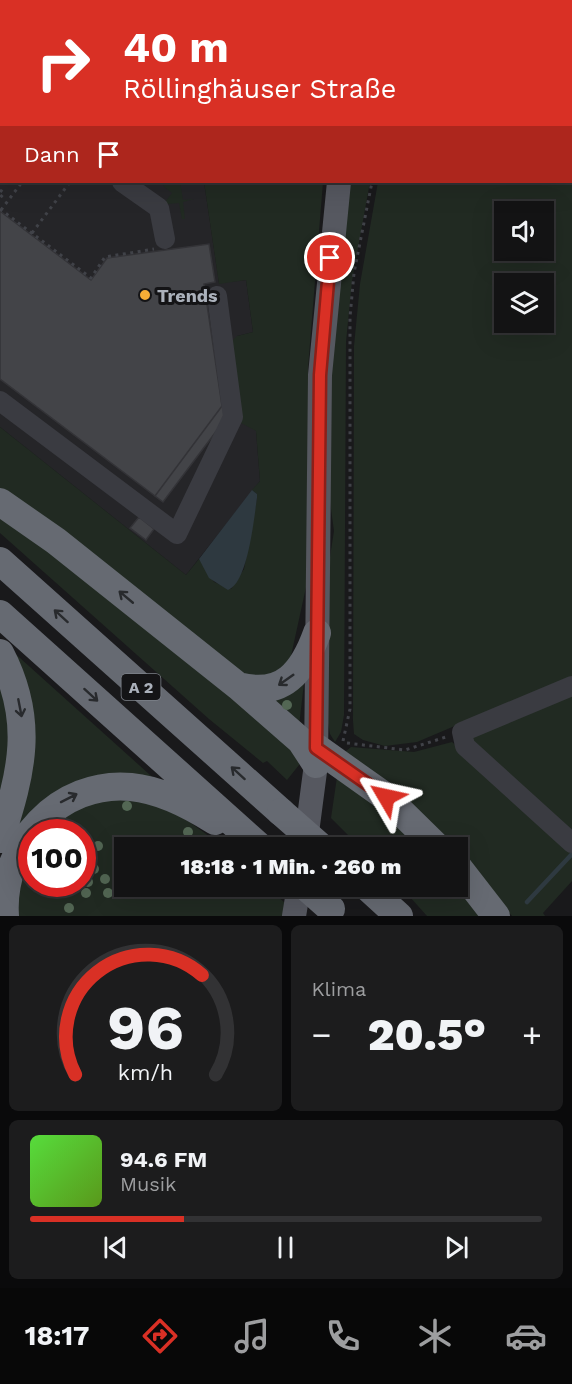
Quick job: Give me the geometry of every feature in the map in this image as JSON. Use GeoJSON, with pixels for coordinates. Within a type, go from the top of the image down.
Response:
{"type":"FeatureCollection","features":[{"type":"Feature","properties":{"kind":"highway"},"geometry":{"type":"LineString","coordinates":[[0,502],[92,569],[238,686],[316,756],[386,797],[427,837]]}},
{"type":"Feature","properties":{"kind":"highway","name":"A 2"},"geometry":{"type":"LineString","coordinates":[[0,561],[309,837]]}},
{"type":"Feature","properties":{"kind":"highway","name":"A 2"},"geometry":{"type":"LineString","coordinates":[[0,614],[249,837]]}},
{"type":"Feature","properties":{"kind":"highway"},"geometry":{"type":"LineString","coordinates":[[238,686],[256,691],[273,688],[288,680],[306,661],[317,633]]}},
{"type":"Feature","properties":{"kind":"highway"},"geometry":{"type":"LineString","coordinates":[[0,653],[19,701],[22,755],[19,781],[0,839]]}},
{"type":"Feature","properties":{"kind":"highway"},"geometry":{"type":"LineString","coordinates":[[5,916],[7,879],[21,842],[51,809],[74,795],[88,791],[132,787],[165,795],[201,812],[238,837]]}},
{"type":"Feature","properties":{"kind":"highway"},"geometry":{"type":"LineString","coordinates":[[468,880],[496,916]]}},
{"type":"Feature","properties":{"kind":"highway"},"geometry":{"type":"LineString","coordinates":[[317,897],[335,913]]}},
{"type":"Feature","properties":{"kind":"highway"},"geometry":{"type":"LineString","coordinates":[[378,897],[399,916]]}},
{"type":"Feature","properties":{"kind":"main road"},"geometry":{"type":"LineString","coordinates":[[306,837],[316,756],[320,375],[339,183]]}},
{"type":"Feature","properties":{"kind":"main road"},"geometry":{"type":"LineString","coordinates":[[294,916],[297,897]]}},
{"type":"Feature","properties":{"kind":"street"},"geometry":{"type":"LineString","coordinates":[[123,183],[159,208],[163,244]]}},
{"type":"Feature","properties":{"kind":"street"},"geometry":{"type":"LineString","coordinates":[[0,401],[177,534],[233,417],[217,296]]}},
{"type":"Feature","properties":{"kind":"street"},"geometry":{"type":"LineString","coordinates":[[572,686],[462,732],[465,746],[572,843]]}},
{"type":"Feature","properties":{"kind":"path"},"geometry":{"type":"LineString","coordinates":[[21,183],[0,210],[91,278],[105,257],[163,244]]}},
{"type":"Feature","properties":{"kind":"path"},"geometry":{"type":"LineString","coordinates":[[32,233],[69,183]]}},
{"type":"Feature","properties":{"kind":"path"},"geometry":{"type":"LineString","coordinates":[[372,183],[354,273],[350,317],[350,709],[343,742],[405,750],[462,732]]}},
{"type":"Feature","properties":{"kind":"path"},"geometry":{"type":"LineString","coordinates":[[0,190],[4,193],[0,198]]}},
{"type":"Feature","properties":{"kind":"shaded area"},"geometry":{"type":"Polygon","coordinates":[[[0,183],[204,183],[219,283],[246,280],[253,332],[237,336],[256,431],[260,481],[186,575],[0,427],[0,183]]]}},
{"type":"Feature","properties":{"kind":"shaded area"},"geometry":{"type":"Polygon","coordinates":[[[165,183],[180,183],[183,200],[194,199],[183,202],[185,219],[182,219],[179,203],[165,202],[172,193],[163,186],[165,183]]]}},
{"type":"Feature","properties":{"kind":"shaded area"},"geometry":{"type":"Polygon","coordinates":[[[204,183],[323,183],[308,368],[308,578],[291,656],[282,673],[253,679],[232,668],[0,490],[0,427],[186,575],[199,559],[214,582],[231,589],[244,569],[257,498],[257,494],[252,490],[260,481],[256,431],[241,423],[228,345],[237,336],[253,332],[246,280],[219,284],[204,183]]]}},
{"type":"Feature","properties":{"kind":"shaded area"},"geometry":{"type":"Polygon","coordinates":[[[349,183],[370,183],[352,281],[346,342],[344,715],[341,732],[335,742],[330,734],[327,718],[327,576],[334,531],[327,480],[330,358],[349,183]]]}},
{"type":"Feature","properties":{"kind":"shaded area"},"geometry":{"type":"Polygon","coordinates":[[[378,183],[572,183],[572,676],[417,742],[385,746],[363,740],[354,734],[354,346],[360,284],[378,183]]]}},
{"type":"Feature","properties":{"kind":"shaded area"},"geometry":{"type":"Polygon","coordinates":[[[252,490],[257,494],[257,498],[249,549],[241,575],[235,585],[228,590],[209,578],[199,559],[252,490]]]}},
{"type":"Feature","properties":{"kind":"shaded area"},"geometry":{"type":"Polygon","coordinates":[[[0,507],[300,754],[299,765],[287,780],[267,761],[263,763],[209,719],[0,533],[0,507]]]}},
{"type":"Feature","properties":{"kind":"shaded area"},"geometry":{"type":"Polygon","coordinates":[[[10,649],[159,783],[138,778],[47,819],[18,819],[18,832],[11,835],[10,649]]]}},
{"type":"Feature","properties":{"kind":"shaded area"},"geometry":{"type":"Polygon","coordinates":[[[0,675],[13,724],[0,800],[0,675]]]}},
{"type":"Feature","properties":{"kind":"shaded area"},"geometry":{"type":"Polygon","coordinates":[[[304,683],[299,726],[266,697],[304,683]]]}},
{"type":"Feature","properties":{"kind":"shaded area"},"geometry":{"type":"Polygon","coordinates":[[[572,691],[572,838],[472,741],[475,734],[572,691]]]}},
{"type":"Feature","properties":{"kind":"shaded area"},"geometry":{"type":"Polygon","coordinates":[[[452,742],[572,850],[572,881],[543,913],[545,916],[512,916],[468,865],[468,837],[440,837],[345,752],[351,747],[414,752],[452,742]]]}},
{"type":"Feature","properties":{"kind":"shaded area"},"geometry":{"type":"Polygon","coordinates":[[[337,777],[345,778],[414,837],[350,837],[331,818],[337,777]]]}},
{"type":"Feature","properties":{"kind":"shaded area"},"geometry":{"type":"Polygon","coordinates":[[[112,796],[166,805],[210,837],[114,837],[114,897],[278,897],[285,903],[283,916],[15,916],[14,910],[18,894],[18,897],[96,897],[96,819],[54,819],[59,814],[112,796]]]}},
{"type":"Feature","properties":{"kind":"shaded area"},"geometry":{"type":"Polygon","coordinates":[[[468,896],[487,916],[427,916],[410,897],[468,896]]]}},
{"type":"Feature","properties":{"kind":"building"},"geometry":{"type":"Polygon","coordinates":[[[0,211],[91,280],[107,258],[209,244],[215,282],[204,284],[222,406],[155,496],[0,379],[0,211]]]}},
{"type":"Feature","properties":{"kind":"building"},"geometry":{"type":"Polygon","coordinates":[[[222,406],[230,413],[163,502],[155,496],[222,406]]]}},
{"type":"Feature","properties":{"kind":"building"},"geometry":{"type":"Polygon","coordinates":[[[139,517],[154,529],[146,540],[130,528],[139,517]]]}},
{"type":"Feature","properties":{"kind":"waterway"},"geometry":{"type":"LineString","coordinates":[[527,902],[572,854]]}},
{"type":"Feature","properties":{"kind":"place","name":"Trends"},"geometry":{"type":"Point","coordinates":[145,295]}},
{"type":"Feature","properties":{"kind":"route"},"geometry":{"type":"LineString","coordinates":[[330,258],[320,375],[316,748],[386,797]]}}]}
